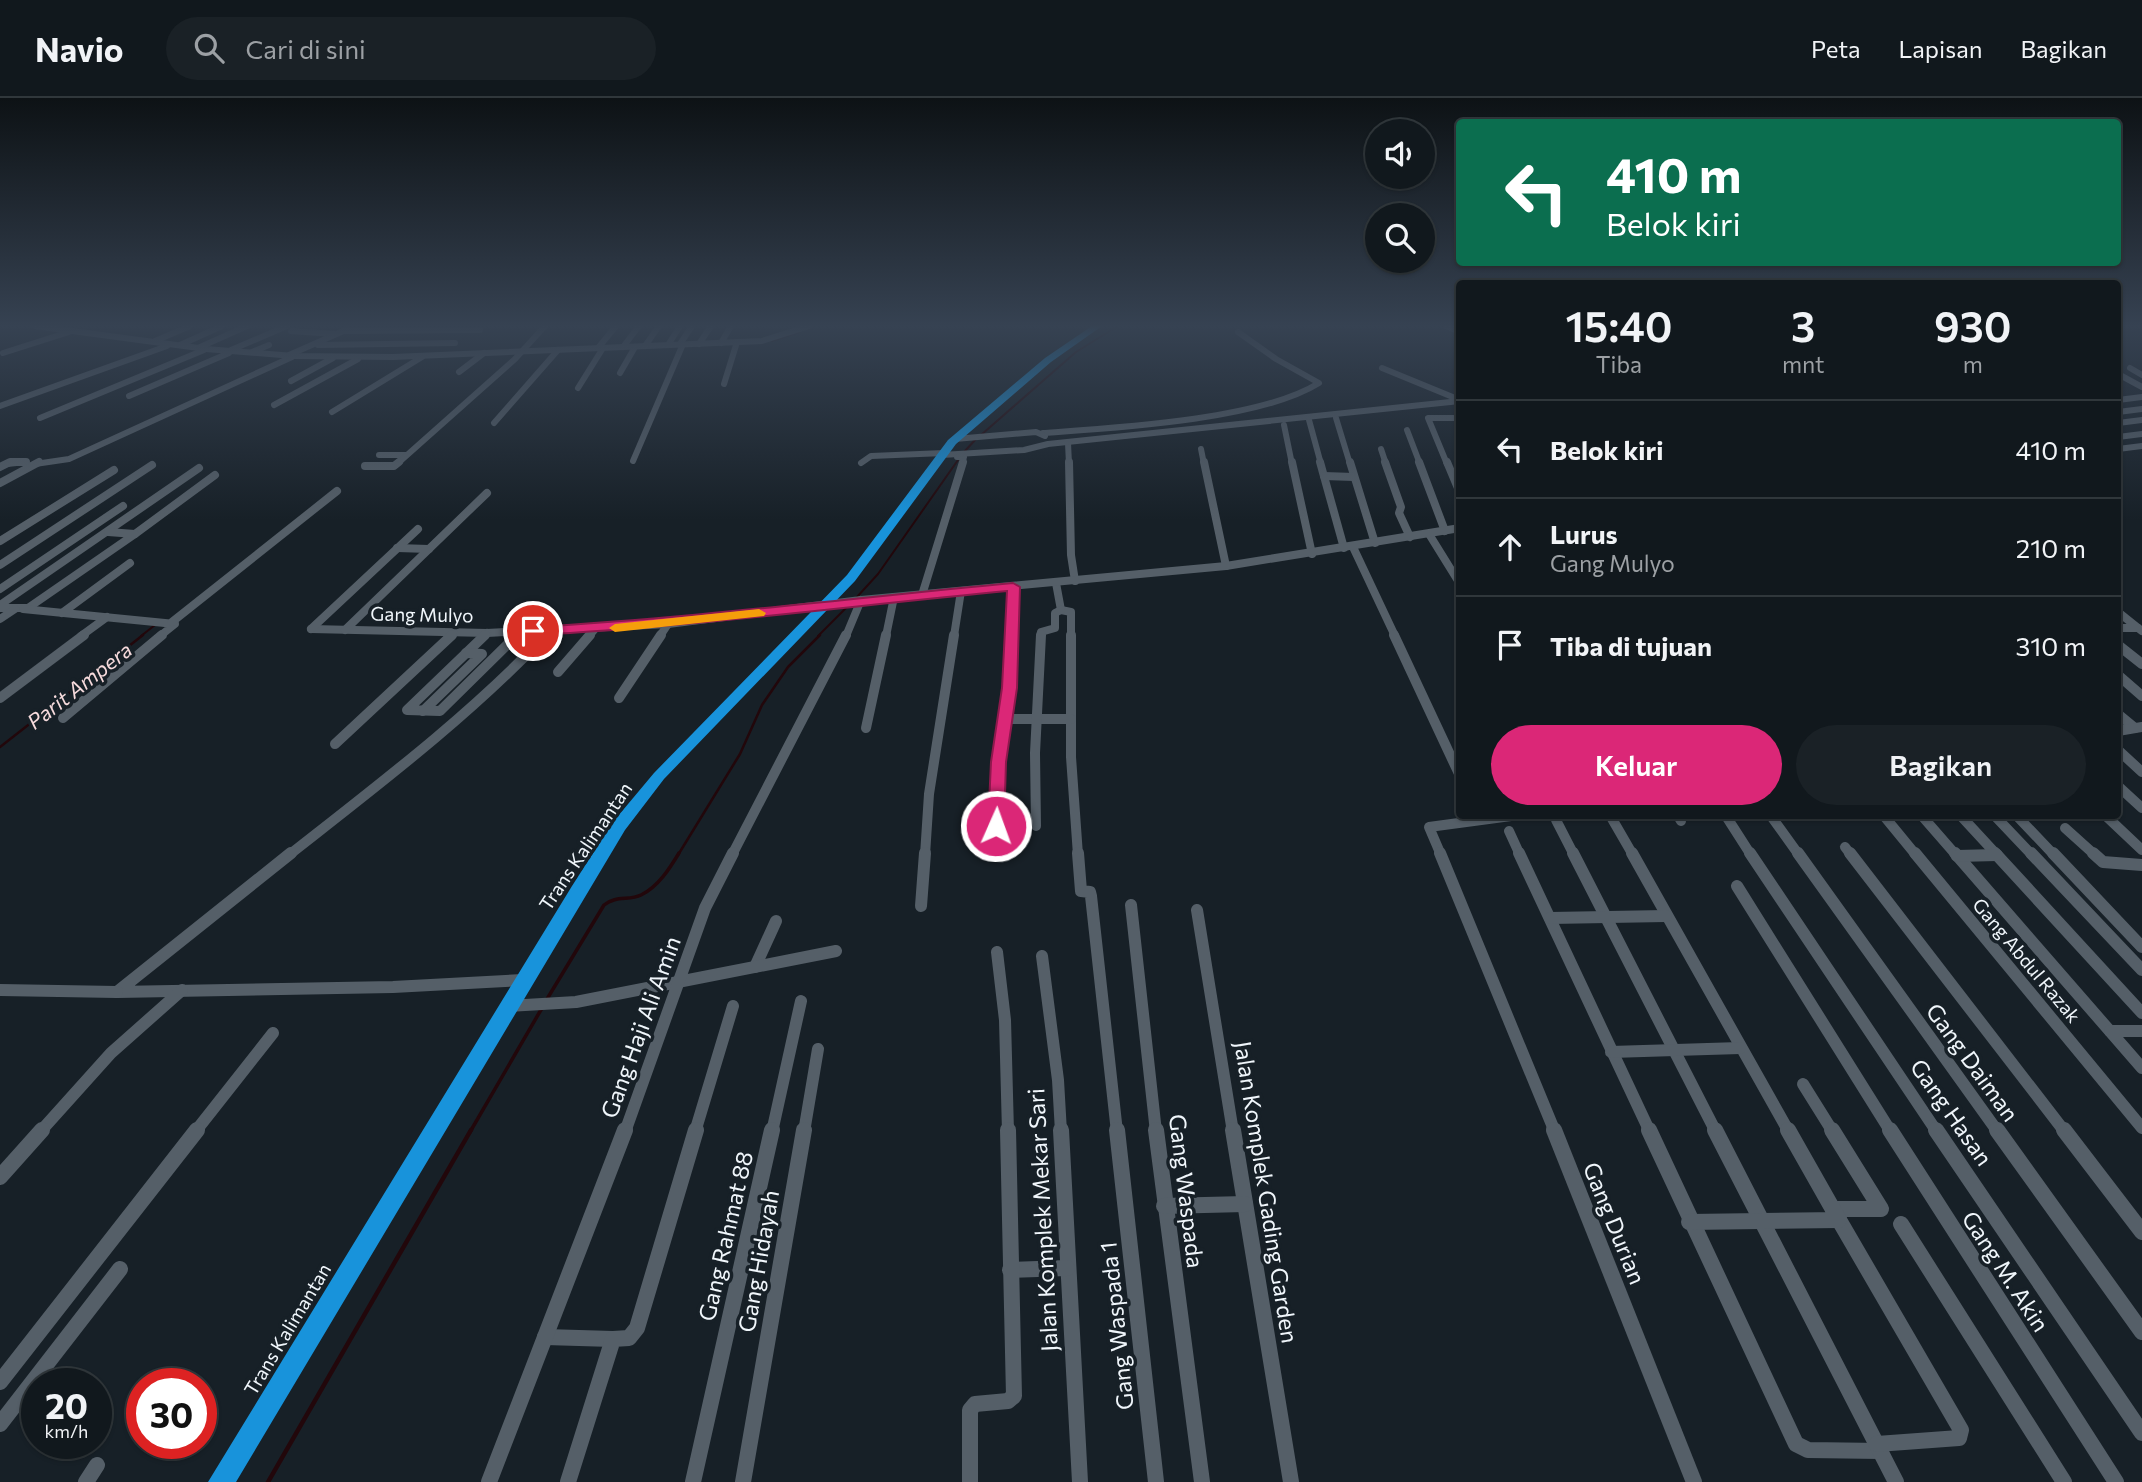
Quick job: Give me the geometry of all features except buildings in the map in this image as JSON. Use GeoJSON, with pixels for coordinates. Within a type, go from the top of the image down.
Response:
{"type":"FeatureCollection","features":[{"type":"Feature","properties":{"kind":"highway","name":"Trans Kalimantan"},"geometry":{"type":"LineString","coordinates":[[221,1482],[597,859],[640,799],[862,564],[953,453],[1017,391]]}},
{"type":"Feature","properties":{"kind":"street"},"geometry":{"type":"LineString","coordinates":[[0,406],[44,391]]}},
{"type":"Feature","properties":{"kind":"street"},"geometry":{"type":"LineString","coordinates":[[40,418],[106,391]]}},
{"type":"Feature","properties":{"kind":"street"},"geometry":{"type":"LineString","coordinates":[[129,396],[141,391]]}},
{"type":"Feature","properties":{"kind":"street"},"geometry":{"type":"LineString","coordinates":[[0,483],[38,462],[69,459],[216,391]]}},
{"type":"Feature","properties":{"kind":"street"},"geometry":{"type":"LineString","coordinates":[[274,405],[300,391]]}},
{"type":"Feature","properties":{"kind":"street"},"geometry":{"type":"LineString","coordinates":[[332,412],[367,391]]}},
{"type":"Feature","properties":{"kind":"street"},"geometry":{"type":"LineString","coordinates":[[365,466],[393,467],[479,391]]}},
{"type":"Feature","properties":{"kind":"street"},"geometry":{"type":"LineString","coordinates":[[494,423],[522,391]]}},
{"type":"Feature","properties":{"kind":"street"},"geometry":{"type":"LineString","coordinates":[[634,461],[663,391]]}},
{"type":"Feature","properties":{"kind":"street"},"geometry":{"type":"LineString","coordinates":[[953,453],[974,438],[985,436],[1136,426],[1257,406],[1305,391]]}},
{"type":"Feature","properties":{"kind":"street"},"geometry":{"type":"LineString","coordinates":[[1437,391],[1456,398]]}},
{"type":"Feature","properties":{"kind":"street"},"geometry":{"type":"LineString","coordinates":[[2121,400],[2142,397]]}},
{"type":"Feature","properties":{"kind":"street"},"geometry":{"type":"LineString","coordinates":[[861,463],[871,456],[1024,450],[1048,444],[1456,401]]}},
{"type":"Feature","properties":{"kind":"street"},"geometry":{"type":"LineString","coordinates":[[1450,402],[1456,416]]}},
{"type":"Feature","properties":{"kind":"street"},"geometry":{"type":"LineString","coordinates":[[2121,412],[2142,409]]}},
{"type":"Feature","properties":{"kind":"street"},"geometry":{"type":"LineString","coordinates":[[1336,418],[1375,543]]}},
{"type":"Feature","properties":{"kind":"street"},"geometry":{"type":"LineString","coordinates":[[1455,469],[1428,418],[1456,421]]}},
{"type":"Feature","properties":{"kind":"street"},"geometry":{"type":"LineString","coordinates":[[1309,420],[1324,476],[1349,548],[1456,768]]}},
{"type":"Feature","properties":{"kind":"street"},"geometry":{"type":"LineString","coordinates":[[2121,423],[2142,420]]}},
{"type":"Feature","properties":{"kind":"street"},"geometry":{"type":"LineString","coordinates":[[1284,425],[1312,554]]}},
{"type":"Feature","properties":{"kind":"street"},"geometry":{"type":"LineString","coordinates":[[1406,430],[1445,531]]}},
{"type":"Feature","properties":{"kind":"street"},"geometry":{"type":"LineString","coordinates":[[1043,433],[1048,444]]}},
{"type":"Feature","properties":{"kind":"street"},"geometry":{"type":"LineString","coordinates":[[2121,437],[2142,434]]}},
{"type":"Feature","properties":{"kind":"street"},"geometry":{"type":"LineString","coordinates":[[1068,443],[1070,555],[1075,581]]}},
{"type":"Feature","properties":{"kind":"street"},"geometry":{"type":"LineString","coordinates":[[2121,449],[2142,446]]}},
{"type":"Feature","properties":{"kind":"street"},"geometry":{"type":"LineString","coordinates":[[1201,449],[1214,526],[1226,566]]}},
{"type":"Feature","properties":{"kind":"street"},"geometry":{"type":"LineString","coordinates":[[1381,449],[1401,507],[1399,513],[1410,537]]}},
{"type":"Feature","properties":{"kind":"street"},"geometry":{"type":"LineString","coordinates":[[922,595],[964,457],[953,453]]}},
{"type":"Feature","properties":{"kind":"street"},"geometry":{"type":"LineString","coordinates":[[379,455],[406,455]]}},
{"type":"Feature","properties":{"kind":"street"},"geometry":{"type":"LineString","coordinates":[[0,467],[10,461],[26,462]]}},
{"type":"Feature","properties":{"kind":"street"},"geometry":{"type":"LineString","coordinates":[[0,565],[152,465]]}},
{"type":"Feature","properties":{"kind":"street"},"geometry":{"type":"LineString","coordinates":[[0,606],[199,468]]}},
{"type":"Feature","properties":{"kind":"street"},"geometry":{"type":"LineString","coordinates":[[0,541],[114,470]]}},
{"type":"Feature","properties":{"kind":"street"},"geometry":{"type":"LineString","coordinates":[[0,619],[22,609],[135,534],[215,475]]}},
{"type":"Feature","properties":{"kind":"street"},"geometry":{"type":"LineString","coordinates":[[1324,476],[1354,477]]}},
{"type":"Feature","properties":{"kind":"street"},"geometry":{"type":"LineString","coordinates":[[0,606],[172,622],[337,491]]}},
{"type":"Feature","properties":{"kind":"street"},"geometry":{"type":"LineString","coordinates":[[345,630],[487,493]]}},
{"type":"Feature","properties":{"kind":"street"},"geometry":{"type":"LineString","coordinates":[[0,589],[123,506]]}},
{"type":"Feature","properties":{"kind":"street"},"geometry":{"type":"LineString","coordinates":[[397,548],[418,529]]}},
{"type":"Feature","properties":{"kind":"street","name":"Gang Mulyo"},"geometry":{"type":"LineString","coordinates":[[397,548],[311,629],[487,633],[668,624],[825,604],[1226,566],[1456,529]]}},
{"type":"Feature","properties":{"kind":"street"},"geometry":{"type":"LineString","coordinates":[[108,532],[135,534]]}},
{"type":"Feature","properties":{"kind":"street"},"geometry":{"type":"LineString","coordinates":[[1429,534],[1456,577]]}},
{"type":"Feature","properties":{"kind":"street"},"geometry":{"type":"LineString","coordinates":[[397,548],[429,549]]}},
{"type":"Feature","properties":{"kind":"street"},"geometry":{"type":"LineString","coordinates":[[62,613],[130,563]]}},
{"type":"Feature","properties":{"kind":"street"},"geometry":{"type":"LineString","coordinates":[[1056,583],[1061,610]]}},
{"type":"Feature","properties":{"kind":"street"},"geometry":{"type":"LineString","coordinates":[[994,852],[998,762],[1009,688],[1013,587]]}},
{"type":"Feature","properties":{"kind":"street"},"geometry":{"type":"LineString","coordinates":[[921,906],[929,794],[961,591]]}},
{"type":"Feature","properties":{"kind":"street"},"geometry":{"type":"LineString","coordinates":[[866,728],[894,597]]}},
{"type":"Feature","properties":{"kind":"street","name":"Gang Haji Ali Amin"},"geometry":{"type":"LineString","coordinates":[[489,1482],[632,1113],[677,982],[717,882],[844,640],[855,601]]}},
{"type":"Feature","properties":{"kind":"street"},"geometry":{"type":"LineString","coordinates":[[1005,719],[1038,719],[1071,719],[1070,612],[1061,610],[1055,613],[1055,628],[1041,632],[1038,719],[1033,764],[1036,826]]}},
{"type":"Feature","properties":{"kind":"street"},"geometry":{"type":"LineString","coordinates":[[2121,614],[2140,630]]}},
{"type":"Feature","properties":{"kind":"street"},"geometry":{"type":"LineString","coordinates":[[0,698],[107,617]]}},
{"type":"Feature","properties":{"kind":"street"},"geometry":{"type":"LineString","coordinates":[[62,718],[175,625],[172,622]]}},
{"type":"Feature","properties":{"kind":"street"},"geometry":{"type":"LineString","coordinates":[[619,698],[668,624]]}},
{"type":"Feature","properties":{"kind":"street"},"geometry":{"type":"LineString","coordinates":[[2121,628],[2140,630]]}},
{"type":"Feature","properties":{"kind":"street"},"geometry":{"type":"LineString","coordinates":[[558,672],[595,629]]}},
{"type":"Feature","properties":{"kind":"street"},"geometry":{"type":"LineString","coordinates":[[117,992],[289,852],[450,727],[512,671],[549,631]]}},
{"type":"Feature","properties":{"kind":"street"},"geometry":{"type":"LineString","coordinates":[[487,633],[407,709],[440,711],[520,632]]}},
{"type":"Feature","properties":{"kind":"street"},"geometry":{"type":"LineString","coordinates":[[335,744],[454,633]]}},
{"type":"Feature","properties":{"kind":"street"},"geometry":{"type":"LineString","coordinates":[[2121,647],[2142,664]]}},
{"type":"Feature","properties":{"kind":"street"},"geometry":{"type":"LineString","coordinates":[[423,711],[482,654],[466,653]]}},
{"type":"Feature","properties":{"kind":"street"},"geometry":{"type":"LineString","coordinates":[[2121,678],[2142,696]]}},
{"type":"Feature","properties":{"kind":"street"},"geometry":{"type":"LineString","coordinates":[[2121,716],[2138,728]]}},
{"type":"Feature","properties":{"kind":"street","name":"Gang Waspada 1"},"geometry":{"type":"LineString","coordinates":[[1071,719],[1081,891],[1090,892],[1091,896],[1156,1482]]}},
{"type":"Feature","properties":{"kind":"street"},"geometry":{"type":"LineString","coordinates":[[2121,753],[2142,772]]}},
{"type":"Feature","properties":{"kind":"street"},"geometry":{"type":"LineString","coordinates":[[2121,789],[2142,808]]}},
{"type":"Feature","properties":{"kind":"street","name":"Gang Durian"},"geometry":{"type":"LineString","coordinates":[[1473,819],[1429,827],[1694,1482]]}},
{"type":"Feature","properties":{"kind":"street"},"geometry":{"type":"LineString","coordinates":[[1510,831],[1689,1222],[1796,1444],[1808,1450],[1879,1447],[1959,1438],[1961,1430],[1740,1048],[1612,819]]}},
{"type":"Feature","properties":{"kind":"street","name":"Gang Hasan"},"geometry":{"type":"LineString","coordinates":[[1728,819],[1826,970],[2142,1433]]}},
{"type":"Feature","properties":{"kind":"street","name":"Gang Daiman"},"geometry":{"type":"LineString","coordinates":[[1773,819],[2142,1332]]}},
{"type":"Feature","properties":{"kind":"street","name":"Gang Abdul Razak"},"geometry":{"type":"LineString","coordinates":[[1886,819],[2142,1128]]}},
{"type":"Feature","properties":{"kind":"street"},"geometry":{"type":"LineString","coordinates":[[1925,819],[2142,1068]]}},
{"type":"Feature","properties":{"kind":"street"},"geometry":{"type":"LineString","coordinates":[[1964,819],[2142,1013]]}},
{"type":"Feature","properties":{"kind":"street"},"geometry":{"type":"LineString","coordinates":[[1998,819],[2142,970]]}},
{"type":"Feature","properties":{"kind":"street"},"geometry":{"type":"LineString","coordinates":[[2020,819],[2142,947]]}},
{"type":"Feature","properties":{"kind":"street"},"geometry":{"type":"LineString","coordinates":[[2109,819],[2142,850]]}},
{"type":"Feature","properties":{"kind":"street"},"geometry":{"type":"LineString","coordinates":[[1556,820],[1896,1482]]}},
{"type":"Feature","properties":{"kind":"street"},"geometry":{"type":"LineString","coordinates":[[2065,828],[2103,862],[2142,865]]}},
{"type":"Feature","properties":{"kind":"street"},"geometry":{"type":"LineString","coordinates":[[1845,847],[2142,1232]]}},
{"type":"Feature","properties":{"kind":"street"},"geometry":{"type":"LineString","coordinates":[[1957,856],[1997,855]]}},
{"type":"Feature","properties":{"kind":"street","name":"Gang M. Akin"},"geometry":{"type":"LineString","coordinates":[[1737,886],[2116,1482]]}},
{"type":"Feature","properties":{"kind":"street","name":"Gang Waspada"},"geometry":{"type":"LineString","coordinates":[[1131,905],[1164,1206],[1202,1482]]}},
{"type":"Feature","properties":{"kind":"street","name":"Jalan Komplek Gading Garden"},"geometry":{"type":"LineString","coordinates":[[1197,910],[1291,1482]]}},
{"type":"Feature","properties":{"kind":"street"},"geometry":{"type":"LineString","coordinates":[[1550,918],[1666,916]]}},
{"type":"Feature","properties":{"kind":"street"},"geometry":{"type":"LineString","coordinates":[[755,967],[776,921]]}},
{"type":"Feature","properties":{"kind":"street"},"geometry":{"type":"LineString","coordinates":[[509,1006],[542,1005],[836,951]]}},
{"type":"Feature","properties":{"kind":"street"},"geometry":{"type":"LineString","coordinates":[[970,1482],[970,1410],[975,1404],[1008,1401],[1014,1396],[1004,1020],[996,952]]}},
{"type":"Feature","properties":{"kind":"street","name":"Jalan Komplek Mekar Sari"},"geometry":{"type":"LineString","coordinates":[[1042,956],[1058,1080],[1080,1482]]}},
{"type":"Feature","properties":{"kind":"street"},"geometry":{"type":"LineString","coordinates":[[0,990],[117,992],[393,986],[523,980]]}},
{"type":"Feature","properties":{"kind":"street"},"geometry":{"type":"LineString","coordinates":[[0,1177],[111,1053],[182,990]]}},
{"type":"Feature","properties":{"kind":"street","name":"Gang Rahmat 88"},"geometry":{"type":"LineString","coordinates":[[692,1482],[801,1001]]}},
{"type":"Feature","properties":{"kind":"street"},"geometry":{"type":"LineString","coordinates":[[545,1337],[629,1338],[637,1328],[733,1006]]}},
{"type":"Feature","properties":{"kind":"street"},"geometry":{"type":"LineString","coordinates":[[2110,1031],[2142,1031]]}},
{"type":"Feature","properties":{"kind":"street"},"geometry":{"type":"LineString","coordinates":[[0,1382],[273,1033]]}},
{"type":"Feature","properties":{"kind":"street"},"geometry":{"type":"LineString","coordinates":[[1611,1052],[1740,1048]]}},
{"type":"Feature","properties":{"kind":"street","name":"Gang Hidayah"},"geometry":{"type":"LineString","coordinates":[[743,1482],[818,1049]]}},
{"type":"Feature","properties":{"kind":"street"},"geometry":{"type":"LineString","coordinates":[[1689,1222],[1763,1222],[1881,1209],[1803,1084]]}},
{"type":"Feature","properties":{"kind":"street"},"geometry":{"type":"LineString","coordinates":[[1164,1206],[1245,1204]]}},
{"type":"Feature","properties":{"kind":"street"},"geometry":{"type":"LineString","coordinates":[[1900,1224],[2064,1482]]}},
{"type":"Feature","properties":{"kind":"street"},"geometry":{"type":"LineString","coordinates":[[1010,1270],[1067,1268]]}},
{"type":"Feature","properties":{"kind":"street"},"geometry":{"type":"LineString","coordinates":[[0,1424],[120,1269]]}},
{"type":"Feature","properties":{"kind":"street"},"geometry":{"type":"LineString","coordinates":[[568,1482],[613,1339]]}},
{"type":"Feature","properties":{"kind":"street"},"geometry":{"type":"LineString","coordinates":[[86,1482],[97,1465]]}},
{"type":"Feature","properties":{"kind":"waterway"},"geometry":{"type":"LineString","coordinates":[[981,435],[1032,391]]}},
{"type":"Feature","properties":{"kind":"waterway"},"geometry":{"type":"LineString","coordinates":[[964,452],[976,439]]}},
{"type":"Feature","properties":{"kind":"waterway"},"geometry":{"type":"LineString","coordinates":[[856,598],[878,574],[958,460]]}},
{"type":"Feature","properties":{"kind":"waterway"},"geometry":{"type":"LineString","coordinates":[[818,636],[847,607]]}},
{"type":"Feature","properties":{"kind":"waterway","name":"Parit Ampera"},"geometry":{"type":"LineString","coordinates":[[141,636],[155,625]]}},
{"type":"Feature","properties":{"kind":"waterway","name":"Parit Ampera"},"geometry":{"type":"LineString","coordinates":[[0,747],[143,635]]}},
{"type":"Feature","properties":{"kind":"waterway"},"geometry":{"type":"LineString","coordinates":[[678,855],[740,754],[762,705],[788,667],[820,635]]}},
{"type":"Feature","properties":{"kind":"waterway"},"geometry":{"type":"LineString","coordinates":[[547,999],[604,905],[613,900],[636,897],[647,892],[663,877],[679,853]]}},
{"type":"Feature","properties":{"kind":"waterway"},"geometry":{"type":"LineString","coordinates":[[470,1132],[542,1008]]}},
{"type":"Feature","properties":{"kind":"waterway"},"geometry":{"type":"LineString","coordinates":[[268,1482],[471,1130]]}},
{"type":"Feature","properties":{"kind":"slow traffic"},"geometry":{"type":"LineString","coordinates":[[615,628],[759,613]]}},
{"type":"Feature","properties":{"kind":"route"},"geometry":{"type":"LineString","coordinates":[[533,631],[668,624],[825,604],[1013,587],[1009,688],[998,762],[996,826]]}}]}
